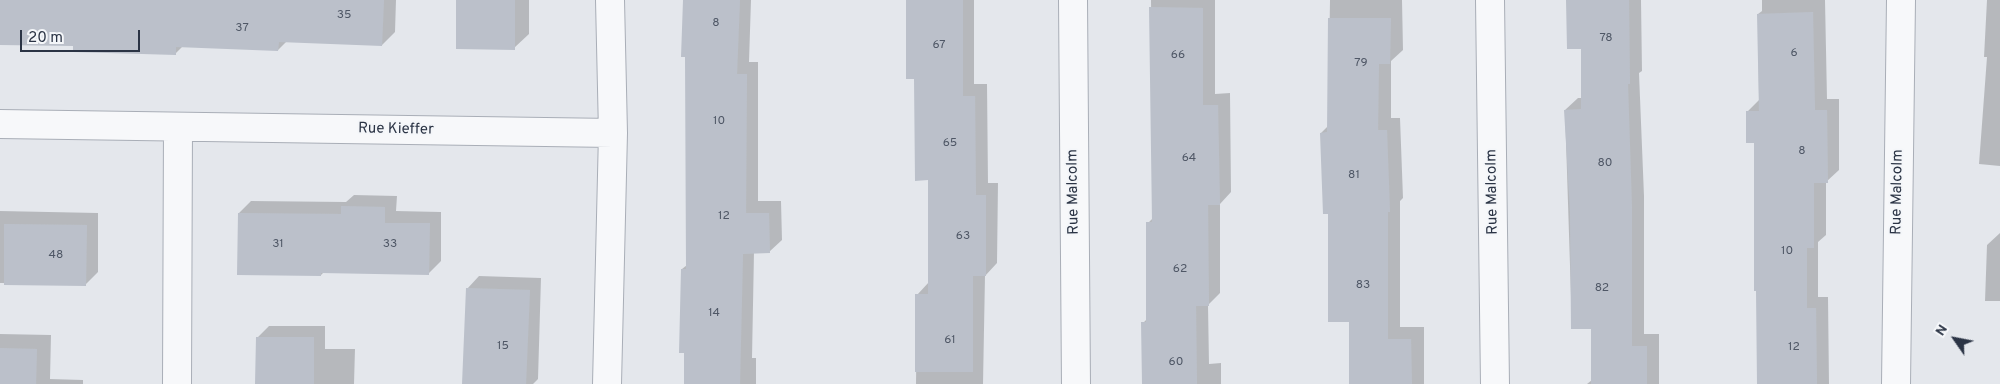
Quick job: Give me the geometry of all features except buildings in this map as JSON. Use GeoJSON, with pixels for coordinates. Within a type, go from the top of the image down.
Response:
{"type":"FeatureCollection","features":[{"type":"Feature","properties":{"kind":"street"},"geometry":{"type":"LineString","coordinates":[[607,384],[613,134],[610,0]]}},
{"type":"Feature","properties":{"kind":"street","name":"Rue Malcolm"},"geometry":{"type":"LineString","coordinates":[[1073,0],[1076,384]]}},
{"type":"Feature","properties":{"kind":"street","name":"Rue Malcolm"},"geometry":{"type":"LineString","coordinates":[[1490,0],[1495,384]]}},
{"type":"Feature","properties":{"kind":"street","name":"Rue Malcolm"},"geometry":{"type":"LineString","coordinates":[[1896,384],[1901,0]]}},
{"type":"Feature","properties":{"kind":"street","name":"Rue Kieffer"},"geometry":{"type":"LineString","coordinates":[[0,124],[613,134]]}},
{"type":"Feature","properties":{"kind":"street"},"geometry":{"type":"LineString","coordinates":[[177,384],[178,126]]}}]}
